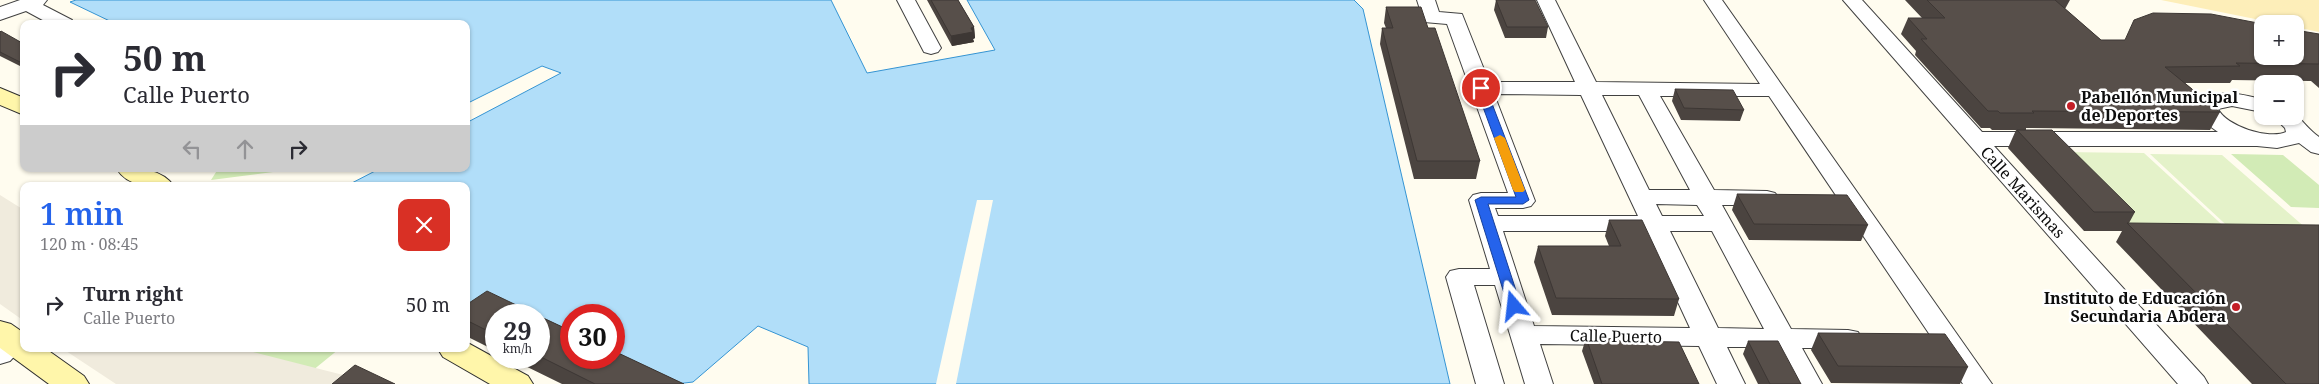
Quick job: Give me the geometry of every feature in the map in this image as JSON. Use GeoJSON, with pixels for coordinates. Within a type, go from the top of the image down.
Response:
{"type":"FeatureCollection","features":[{"type":"Feature","properties":{"kind":"street"},"geometry":{"type":"LineString","coordinates":[[906,0],[931,48]]}},
{"type":"Feature","properties":{"kind":"street"},"geometry":{"type":"LineString","coordinates":[[1426,0],[1431,18],[1455,18],[1523,200],[1481,200],[1539,384]]}},
{"type":"Feature","properties":{"kind":"street"},"geometry":{"type":"LineString","coordinates":[[1546,0],[1731,384]]}},
{"type":"Feature","properties":{"kind":"street"},"geometry":{"type":"LineString","coordinates":[[1713,0],[1978,384]]}},
{"type":"Feature","properties":{"kind":"street","name":"Calle Marismas"},"geometry":{"type":"LineString","coordinates":[[1852,0],[2194,384]]}},
{"type":"Feature","properties":{"kind":"street"},"geometry":{"type":"LineString","coordinates":[[0,14],[32,2],[60,20]]}},
{"type":"Feature","properties":{"kind":"street"},"geometry":{"type":"LineString","coordinates":[[1481,88],[1775,90]]}},
{"type":"Feature","properties":{"kind":"street"},"geometry":{"type":"LineString","coordinates":[[1646,89],[1808,384]]}},
{"type":"Feature","properties":{"kind":"street"},"geometry":{"type":"LineString","coordinates":[[0,95],[20,106]]}},
{"type":"Feature","properties":{"kind":"street"},"geometry":{"type":"LineString","coordinates":[[2254,104],[2223,100],[2213,102],[2207,109],[2213,119],[2223,126],[2261,139]]}},
{"type":"Feature","properties":{"kind":"street"},"geometry":{"type":"LineString","coordinates":[[2296,125],[2299,133],[2319,146]]}},
{"type":"Feature","properties":{"kind":"street"},"geometry":{"type":"LineString","coordinates":[[1975,139],[2289,140],[2299,133]]}},
{"type":"Feature","properties":{"kind":"street"},"geometry":{"type":"LineString","coordinates":[[135,172],[153,182]]}},
{"type":"Feature","properties":{"kind":"street"},"geometry":{"type":"LineString","coordinates":[[1641,197],[1792,198]]}},
{"type":"Feature","properties":{"kind":"street"},"geometry":{"type":"LineString","coordinates":[[1821,198],[1850,199]]}},
{"type":"Feature","properties":{"kind":"street"},"geometry":{"type":"LineString","coordinates":[[1488,223],[1720,224]]}},
{"type":"Feature","properties":{"kind":"street"},"geometry":{"type":"LineString","coordinates":[[1490,384],[1459,277],[1505,277]]}},
{"type":"Feature","properties":{"kind":"street","name":"Calle Puerto"},"geometry":{"type":"LineString","coordinates":[[1524,335],[1870,339]]}},
{"type":"Feature","properties":{"kind":"street"},"geometry":{"type":"LineString","coordinates":[[1918,340],[1947,340]]}},
{"type":"Feature","properties":{"kind":"street"},"geometry":{"type":"LineString","coordinates":[[4,342],[20,352]]}},
{"type":"Feature","properties":{"kind":"street"},"geometry":{"type":"LineString","coordinates":[[20,352],[72,384]]}},
{"type":"Feature","properties":{"kind":"street"},"geometry":{"type":"LineString","coordinates":[[459,352],[516,384]]}},
{"type":"Feature","properties":{"kind":"green space"},"geometry":{"type":"Polygon","coordinates":[[[2059,152],[2144,153],[2242,243],[2148,242],[2059,152]]]}},
{"type":"Feature","properties":{"kind":"green space"},"geometry":{"type":"Polygon","coordinates":[[[2150,154],[2222,155],[2315,236],[2237,235],[2150,154]]]}},
{"type":"Feature","properties":{"kind":"green space"},"geometry":{"type":"Polygon","coordinates":[[[2231,154],[2283,155],[2319,185],[2319,208],[2291,207],[2231,154]]]}},
{"type":"Feature","properties":{"kind":"green space"},"geometry":{"type":"Polygon","coordinates":[[[216,172],[273,172],[211,180],[216,172]]]}},
{"type":"Feature","properties":{"kind":"green space"},"geometry":{"type":"Polygon","coordinates":[[[235,352],[335,352],[296,384],[168,384],[235,352]]]}},
{"type":"Feature","properties":{"kind":"sand"},"geometry":{"type":"Polygon","coordinates":[[[2161,0],[2319,0],[2319,32],[2304,29],[2304,15],[2254,15],[2254,19],[2161,0]]]}},
{"type":"Feature","properties":{"kind":"shaded area"},"geometry":{"type":"Polygon","coordinates":[[[0,195],[20,208],[20,318],[0,304],[0,195]]]}},
{"type":"Feature","properties":{"kind":"shaded area"},"geometry":{"type":"Polygon","coordinates":[[[68,352],[253,352],[351,377],[343,384],[116,384],[68,352]]]}},
{"type":"Feature","properties":{"kind":"water"},"geometry":{"type":"Polygon","coordinates":[[[76,0],[831,0],[867,73],[995,50],[967,0],[1354,0],[1363,9],[1450,384],[809,384],[808,347],[758,326],[693,382],[676,384],[625,363],[625,304],[560,304],[560,342],[550,336],[550,304],[485,304],[485,312],[470,305],[470,182],[354,182],[373,172],[470,172],[470,121],[561,73],[542,66],[470,102],[470,20],[108,20],[70,2],[76,0]]]}},
{"type":"Feature","properties":{"kind":"pier"},"geometry":{"type":"Polygon","coordinates":[[[977,200],[993,200],[956,384],[936,384],[977,200]]]}},
{"type":"Feature","properties":{"kind":"building"},"geometry":{"type":"Polygon","coordinates":[[[931,0],[958,0],[974,27],[971,28],[973,32],[951,36],[931,0]]]}},
{"type":"Feature","properties":{"kind":"building"},"geometry":{"type":"Polygon","coordinates":[[[1496,0],[1535,0],[1548,27],[1507,27],[1496,0]]]}},
{"type":"Feature","properties":{"kind":"building"},"geometry":{"type":"Polygon","coordinates":[[[1927,0],[2055,0],[2101,40],[2125,40],[2134,20],[2153,13],[2211,14],[2254,22],[2254,63],[2236,63],[2240,66],[2165,67],[2220,112],[2032,111],[2034,113],[2000,113],[1998,111],[1988,111],[1921,39],[1927,39],[1908,18],[1945,18],[1927,0]]]}},
{"type":"Feature","properties":{"kind":"building"},"geometry":{"type":"Polygon","coordinates":[[[1386,7],[1421,7],[1428,28],[1435,28],[1480,161],[1417,161],[1382,28],[1393,28],[1386,7]]]}},
{"type":"Feature","properties":{"kind":"building"},"geometry":{"type":"Polygon","coordinates":[[[0,32],[20,42],[20,62],[0,52],[0,32]]]}},
{"type":"Feature","properties":{"kind":"building"},"geometry":{"type":"Polygon","coordinates":[[[2304,32],[2319,34],[2319,64],[2304,64],[2304,32]]]}},
{"type":"Feature","properties":{"kind":"building"},"geometry":{"type":"Polygon","coordinates":[[[1675,89],[1733,90],[1744,110],[1684,108],[1675,89]]]}},
{"type":"Feature","properties":{"kind":"building"},"geometry":{"type":"Polygon","coordinates":[[[2017,130],[2052,130],[2135,212],[2094,212],[2017,130]]]}},
{"type":"Feature","properties":{"kind":"building"},"geometry":{"type":"Polygon","coordinates":[[[1737,194],[1847,195],[1868,225],[1754,224],[1737,194]]]}},
{"type":"Feature","properties":{"kind":"building"},"geometry":{"type":"Polygon","coordinates":[[[1609,220],[1642,220],[1679,299],[1556,298],[1538,246],[1621,246],[1609,220]]]}},
{"type":"Feature","properties":{"kind":"building"},"geometry":{"type":"Polygon","coordinates":[[[2127,223],[2319,225],[2319,384],[2286,384],[2127,223]]]}},
{"type":"Feature","properties":{"kind":"building"},"geometry":{"type":"Polygon","coordinates":[[[487,291],[514,304],[485,304],[485,330],[470,322],[470,302],[487,291]]]}},
{"type":"Feature","properties":{"kind":"building"},"geometry":{"type":"Polygon","coordinates":[[[550,321],[560,326],[560,366],[550,362],[550,321]]]}},
{"type":"Feature","properties":{"kind":"building"},"geometry":{"type":"Polygon","coordinates":[[[1818,333],[1945,334],[1968,367],[1838,366],[1818,333]]]}},
{"type":"Feature","properties":{"kind":"building"},"geometry":{"type":"Polygon","coordinates":[[[1586,338],[1618,339],[1619,341],[1679,342],[1699,384],[1602,384],[1586,338]]]}},
{"type":"Feature","properties":{"kind":"building"},"geometry":{"type":"Polygon","coordinates":[[[1748,341],[1778,341],[1801,384],[1770,384],[1748,341]]]}},
{"type":"Feature","properties":{"kind":"building"},"geometry":{"type":"Polygon","coordinates":[[[625,356],[684,384],[595,384],[565,369],[625,369],[625,356]]]}},
{"type":"Feature","properties":{"kind":"building"},"geometry":{"type":"Polygon","coordinates":[[[355,365],[395,384],[332,384],[355,365]]]}},
{"type":"Feature","properties":{"kind":"slow traffic"},"geometry":{"type":"LineString","coordinates":[[1500,138],[1519,190]]}},
{"type":"Feature","properties":{"kind":"place","name":"Pabellón Municipal de Deportes"},"geometry":{"type":"Point","coordinates":[2071,106]}},
{"type":"Feature","properties":{"kind":"place","name":"Instituto de Educación Secundaria Abdera"},"geometry":{"type":"Point","coordinates":[2236,307]}},
{"type":"Feature","properties":{"kind":"route"},"geometry":{"type":"LineString","coordinates":[[1481,88],[1523,200],[1481,200],[1514,306]]}}]}
